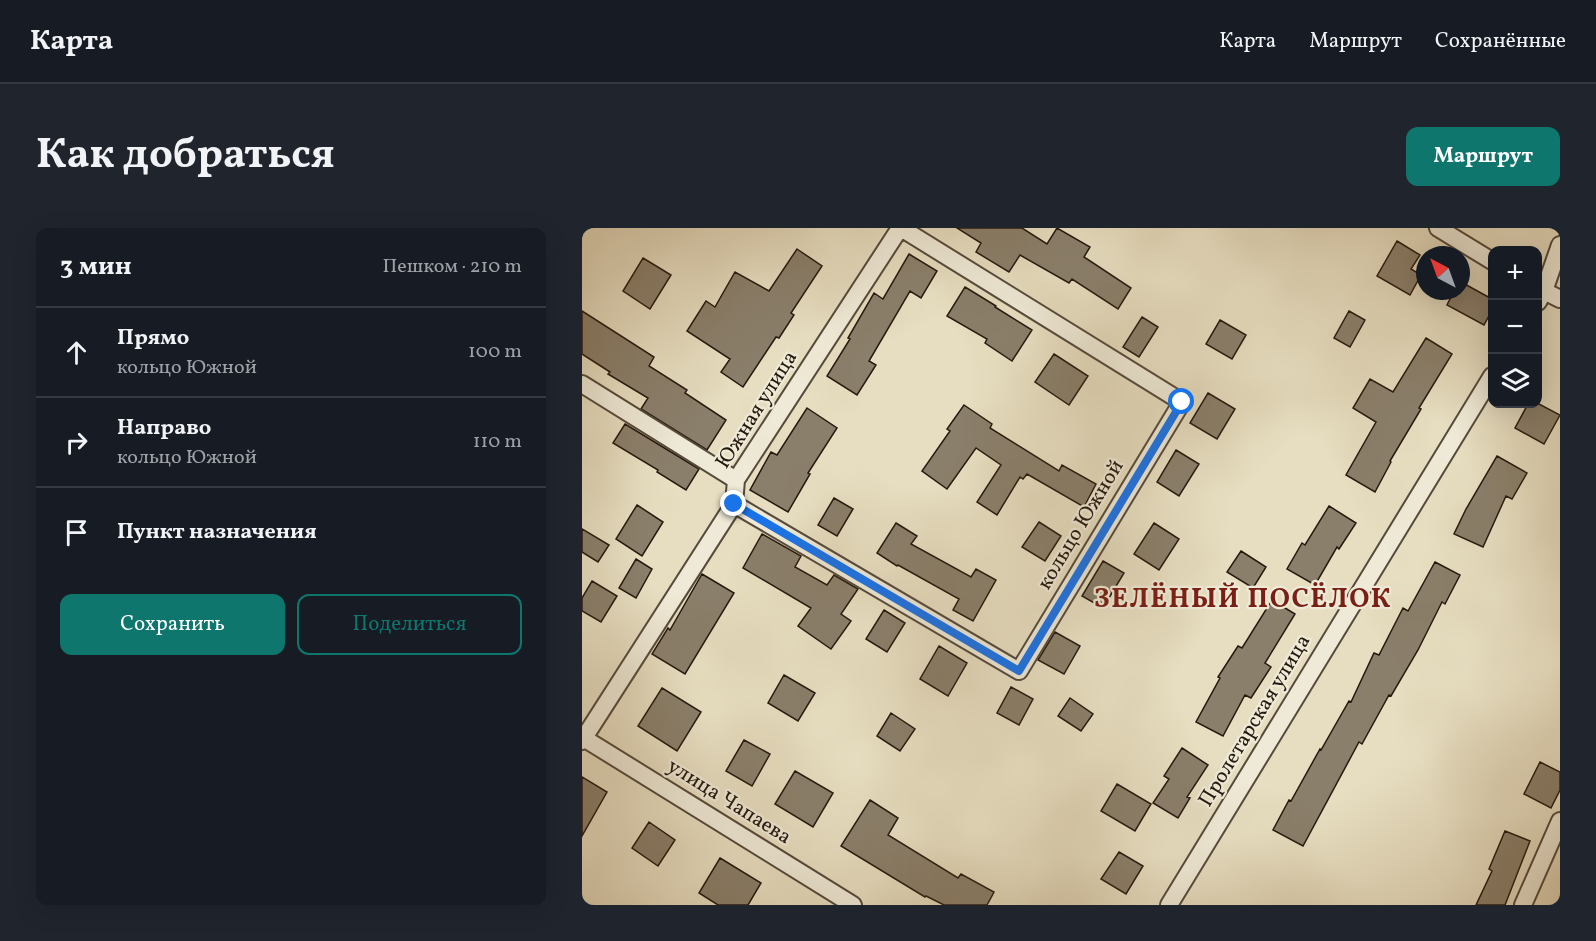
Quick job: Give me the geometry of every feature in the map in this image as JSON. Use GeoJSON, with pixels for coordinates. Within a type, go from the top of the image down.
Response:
{"type":"FeatureCollection","features":[{"type":"Feature","properties":{"kind":"street","name":"Южная улица"},"geometry":{"type":"LineString","coordinates":[[583,739],[734,504],[736,480],[901,228]]}},
{"type":"Feature","properties":{"kind":"street","name":"кольцо Южной"},"geometry":{"type":"LineString","coordinates":[[734,504],[1019,671],[1043,632],[1182,402],[901,228]]}},
{"type":"Feature","properties":{"kind":"street"},"geometry":{"type":"LineString","coordinates":[[1438,228],[1488,259]]}},
{"type":"Feature","properties":{"kind":"street"},"geometry":{"type":"LineString","coordinates":[[1542,289],[1560,245]]}},
{"type":"Feature","properties":{"kind":"street"},"geometry":{"type":"LineString","coordinates":[[1542,294],[1560,298]]}},
{"type":"Feature","properties":{"kind":"street","name":"Пролетарская улица"},"geometry":{"type":"LineString","coordinates":[[1169,905],[1488,383]]}},
{"type":"Feature","properties":{"kind":"street"},"geometry":{"type":"LineString","coordinates":[[582,384],[736,480]]}},
{"type":"Feature","properties":{"kind":"street","name":"улица Чапаева"},"geometry":{"type":"LineString","coordinates":[[583,739],[853,905]]}},
{"type":"Feature","properties":{"kind":"street"},"geometry":{"type":"LineString","coordinates":[[1523,905],[1560,821]]}},
{"type":"Feature","properties":{"kind":"building"},"geometry":{"type":"Polygon","coordinates":[[[957,228],[1022,228],[1047,244],[1057,228],[1090,247],[1084,257],[1131,288],[1118,309],[1072,279],[1069,283],[1020,255],[1009,272],[976,252],[981,243],[957,228]]]}},
{"type":"Feature","properties":{"kind":"building"},"geometry":{"type":"Polygon","coordinates":[[[1397,241],[1416,253],[1416,261],[1411,269],[1416,272],[1416,284],[1410,295],[1377,276],[1397,241]]]}},
{"type":"Feature","properties":{"kind":"building"},"geometry":{"type":"Polygon","coordinates":[[[797,249],[822,266],[791,313],[794,315],[779,338],[776,337],[743,387],[721,372],[730,359],[687,331],[706,301],[715,307],[735,272],[769,291],[797,249]]]}},
{"type":"Feature","properties":{"kind":"building"},"geometry":{"type":"Polygon","coordinates":[[[909,254],[937,271],[921,298],[910,291],[869,361],[876,365],[857,395],[827,376],[874,293],[883,299],[909,254]]]}},
{"type":"Feature","properties":{"kind":"building"},"geometry":{"type":"Polygon","coordinates":[[[643,258],[671,275],[650,309],[623,291],[643,258]]]}},
{"type":"Feature","properties":{"kind":"building"},"geometry":{"type":"Polygon","coordinates":[[[965,287],[1032,330],[1012,361],[985,343],[987,339],[947,316],[965,287]]]}},
{"type":"Feature","properties":{"kind":"building"},"geometry":{"type":"Polygon","coordinates":[[[1470,287],[1488,297],[1488,318],[1484,325],[1447,305],[1450,300],[1470,300],[1470,287]]]}},
{"type":"Feature","properties":{"kind":"building"},"geometry":{"type":"Polygon","coordinates":[[[582,311],[654,357],[649,366],[687,390],[685,393],[726,420],[707,450],[641,409],[648,398],[608,374],[610,372],[582,354],[582,311]]]}},
{"type":"Feature","properties":{"kind":"building"},"geometry":{"type":"Polygon","coordinates":[[[1349,311],[1365,320],[1350,347],[1334,338],[1349,311]]]}},
{"type":"Feature","properties":{"kind":"building"},"geometry":{"type":"Polygon","coordinates":[[[1142,317],[1158,327],[1139,357],[1123,347],[1142,317]]]}},
{"type":"Feature","properties":{"kind":"building"},"geometry":{"type":"Polygon","coordinates":[[[1220,320],[1246,335],[1232,359],[1206,344],[1220,320]]]}},
{"type":"Feature","properties":{"kind":"building"},"geometry":{"type":"Polygon","coordinates":[[[1426,338],[1452,354],[1419,408],[1421,409],[1390,461],[1375,492],[1346,475],[1376,422],[1353,408],[1370,379],[1393,392],[1426,338]]]}},
{"type":"Feature","properties":{"kind":"building"},"geometry":{"type":"Polygon","coordinates":[[[1054,354],[1088,376],[1069,405],[1035,382],[1054,354]]]}},
{"type":"Feature","properties":{"kind":"building"},"geometry":{"type":"Polygon","coordinates":[[[1208,393],[1235,409],[1217,439],[1190,423],[1208,393]]]}},
{"type":"Feature","properties":{"kind":"building"},"geometry":{"type":"Polygon","coordinates":[[[964,405],[992,424],[990,428],[1059,471],[1062,465],[1096,484],[1084,507],[1027,474],[1023,479],[1020,477],[997,515],[977,502],[1001,465],[976,448],[947,489],[922,471],[950,431],[947,429],[964,405]]]}},
{"type":"Feature","properties":{"kind":"building"},"geometry":{"type":"Polygon","coordinates":[[[1542,406],[1560,415],[1544,444],[1515,428],[1526,408],[1542,408],[1542,406]]]}},
{"type":"Feature","properties":{"kind":"building"},"geometry":{"type":"Polygon","coordinates":[[[807,408],[837,428],[808,473],[810,474],[788,512],[750,490],[771,452],[777,455],[807,408]]]}},
{"type":"Feature","properties":{"kind":"building"},"geometry":{"type":"Polygon","coordinates":[[[625,424],[699,469],[686,490],[613,443],[625,424]]]}},
{"type":"Feature","properties":{"kind":"building"},"geometry":{"type":"Polygon","coordinates":[[[1176,450],[1199,464],[1179,496],[1157,482],[1176,450]]]}},
{"type":"Feature","properties":{"kind":"building"},"geometry":{"type":"Polygon","coordinates":[[[1497,456],[1527,473],[1512,499],[1506,496],[1483,547],[1454,534],[1497,456]]]}},
{"type":"Feature","properties":{"kind":"building"},"geometry":{"type":"Polygon","coordinates":[[[834,498],[853,509],[837,536],[818,525],[834,498]]]}},
{"type":"Feature","properties":{"kind":"building"},"geometry":{"type":"Polygon","coordinates":[[[637,505],[663,522],[642,556],[616,539],[637,505]]]}},
{"type":"Feature","properties":{"kind":"building"},"geometry":{"type":"Polygon","coordinates":[[[1329,506],[1356,523],[1339,549],[1337,547],[1315,585],[1287,569],[1302,543],[1305,545],[1329,506]]]}},
{"type":"Feature","properties":{"kind":"building"},"geometry":{"type":"Polygon","coordinates":[[[1039,522],[1061,536],[1045,561],[1022,547],[1039,522]]]}},
{"type":"Feature","properties":{"kind":"building"},"geometry":{"type":"Polygon","coordinates":[[[896,523],[917,536],[911,544],[971,577],[976,569],[996,580],[973,621],[953,610],[959,599],[877,553],[896,523]]]}},
{"type":"Feature","properties":{"kind":"building"},"geometry":{"type":"Polygon","coordinates":[[[1154,523],[1179,539],[1159,570],[1134,554],[1154,523]]]}},
{"type":"Feature","properties":{"kind":"building"},"geometry":{"type":"Polygon","coordinates":[[[582,529],[609,545],[598,562],[582,552],[582,529]]]}},
{"type":"Feature","properties":{"kind":"building"},"geometry":{"type":"Polygon","coordinates":[[[762,534],[801,556],[795,567],[827,585],[834,575],[858,589],[841,614],[851,621],[831,649],[798,626],[811,608],[743,568],[762,534]]]}},
{"type":"Feature","properties":{"kind":"building"},"geometry":{"type":"Polygon","coordinates":[[[1241,551],[1266,567],[1253,588],[1227,572],[1241,551]]]}},
{"type":"Feature","properties":{"kind":"building"},"geometry":{"type":"Polygon","coordinates":[[[636,559],[652,569],[636,598],[619,588],[636,559]]]}},
{"type":"Feature","properties":{"kind":"building"},"geometry":{"type":"Polygon","coordinates":[[[1103,561],[1124,573],[1103,608],[1082,596],[1103,561]]]}},
{"type":"Feature","properties":{"kind":"building"},"geometry":{"type":"Polygon","coordinates":[[[1435,562],[1460,575],[1445,604],[1442,602],[1418,650],[1391,696],[1389,695],[1362,744],[1359,742],[1303,846],[1273,830],[1349,701],[1351,702],[1374,653],[1379,655],[1403,608],[1408,611],[1435,562]]]}},
{"type":"Feature","properties":{"kind":"building"},"geometry":{"type":"Polygon","coordinates":[[[702,574],[734,593],[685,674],[652,654],[668,628],[670,630],[702,574]]]}},
{"type":"Feature","properties":{"kind":"building"},"geometry":{"type":"Polygon","coordinates":[[[592,581],[617,596],[601,622],[582,611],[582,598],[592,581]]]}},
{"type":"Feature","properties":{"kind":"building"},"geometry":{"type":"Polygon","coordinates":[[[1272,600],[1295,614],[1265,663],[1271,667],[1251,698],[1245,695],[1223,736],[1196,722],[1220,678],[1218,677],[1238,646],[1242,648],[1272,600]]]}},
{"type":"Feature","properties":{"kind":"building"},"geometry":{"type":"Polygon","coordinates":[[[884,610],[905,623],[887,652],[866,639],[884,610]]]}},
{"type":"Feature","properties":{"kind":"building"},"geometry":{"type":"Polygon","coordinates":[[[1055,632],[1080,646],[1064,674],[1038,660],[1055,632]]]}},
{"type":"Feature","properties":{"kind":"building"},"geometry":{"type":"Polygon","coordinates":[[[939,646],[967,663],[948,696],[920,679],[939,646]]]}},
{"type":"Feature","properties":{"kind":"building"},"geometry":{"type":"Polygon","coordinates":[[[784,675],[815,693],[798,721],[768,703],[784,675]]]}},
{"type":"Feature","properties":{"kind":"building"},"geometry":{"type":"Polygon","coordinates":[[[1011,687],[1033,699],[1019,725],[997,713],[1011,687]]]}},
{"type":"Feature","properties":{"kind":"building"},"geometry":{"type":"Polygon","coordinates":[[[662,688],[701,712],[677,751],[638,726],[662,688]]]}},
{"type":"Feature","properties":{"kind":"building"},"geometry":{"type":"Polygon","coordinates":[[[1070,698],[1093,714],[1081,731],[1058,716],[1070,698]]]}},
{"type":"Feature","properties":{"kind":"building"},"geometry":{"type":"Polygon","coordinates":[[[891,713],[915,729],[900,751],[877,736],[891,713]]]}},
{"type":"Feature","properties":{"kind":"building"},"geometry":{"type":"Polygon","coordinates":[[[744,740],[770,754],[752,786],[726,771],[744,740]]]}},
{"type":"Feature","properties":{"kind":"building"},"geometry":{"type":"Polygon","coordinates":[[[1182,748],[1208,765],[1187,797],[1190,798],[1178,818],[1153,803],[1169,779],[1164,776],[1182,748]]]}},
{"type":"Feature","properties":{"kind":"building"},"geometry":{"type":"Polygon","coordinates":[[[1540,762],[1560,772],[1560,790],[1551,808],[1524,794],[1540,762]]]}},
{"type":"Feature","properties":{"kind":"building"},"geometry":{"type":"Polygon","coordinates":[[[795,771],[833,793],[813,827],[775,804],[795,771]]]}},
{"type":"Feature","properties":{"kind":"building"},"geometry":{"type":"Polygon","coordinates":[[[582,777],[607,792],[582,836],[582,777]]]}},
{"type":"Feature","properties":{"kind":"building"},"geometry":{"type":"Polygon","coordinates":[[[1117,784],[1151,804],[1135,831],[1101,811],[1117,784]]]}},
{"type":"Feature","properties":{"kind":"building"},"geometry":{"type":"Polygon","coordinates":[[[870,800],[898,818],[888,835],[958,878],[961,874],[994,892],[987,905],[944,905],[925,897],[841,846],[870,800]]]}},
{"type":"Feature","properties":{"kind":"building"},"geometry":{"type":"Polygon","coordinates":[[[649,822],[675,840],[658,866],[632,848],[649,822]]]}},
{"type":"Feature","properties":{"kind":"building"},"geometry":{"type":"Polygon","coordinates":[[[1505,831],[1530,841],[1505,905],[1476,905],[1492,871],[1489,869],[1505,831]]]}},
{"type":"Feature","properties":{"kind":"building"},"geometry":{"type":"Polygon","coordinates":[[[1119,852],[1143,866],[1126,894],[1101,879],[1119,852]]]}},
{"type":"Feature","properties":{"kind":"building"},"geometry":{"type":"Polygon","coordinates":[[[720,858],[761,883],[748,905],[718,905],[699,893],[720,858]]]}},
{"type":"Feature","properties":{"kind":"district","name":"ЗЕЛЁНЫЙ ПОСЁЛОК"},"geometry":{"type":"Point","coordinates":[1243,600]}},
{"type":"Feature","properties":{"kind":"route"},"geometry":{"type":"LineString","coordinates":[[734,504],[1019,671],[1182,402]]}}]}
